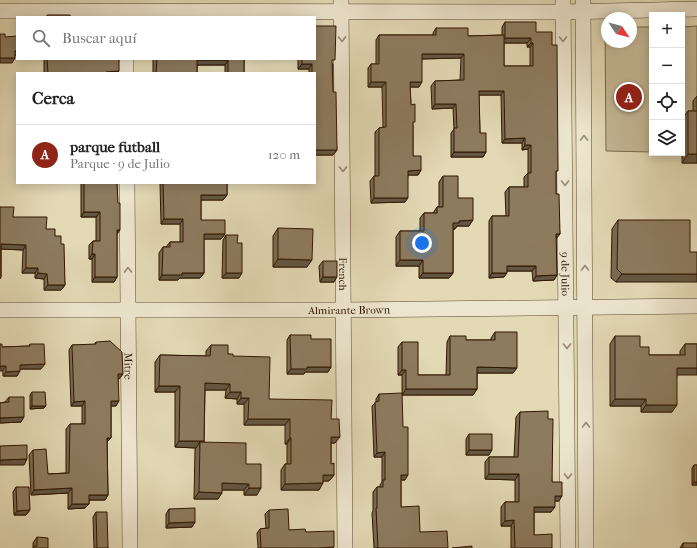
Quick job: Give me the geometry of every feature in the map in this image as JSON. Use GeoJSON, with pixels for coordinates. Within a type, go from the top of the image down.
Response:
{"type":"FeatureCollection","features":[{"type":"Feature","properties":{"kind":"street"},"geometry":{"type":"LineString","coordinates":[[0,11],[341,6],[583,6],[697,9]]}},
{"type":"Feature","properties":{"kind":"street","name":"French"},"geometry":{"type":"LineString","coordinates":[[341,6],[346,548]]}},
{"type":"Feature","properties":{"kind":"street","name":"9 de Julio"},"geometry":{"type":"LineString","coordinates":[[563,6],[567,307],[568,548]]}},
{"type":"Feature","properties":{"kind":"street","name":"9 de Julio"},"geometry":{"type":"LineString","coordinates":[[583,6],[586,548]]}},
{"type":"Feature","properties":{"kind":"street"},"geometry":{"type":"LineString","coordinates":[[126,60],[126,72]]}},
{"type":"Feature","properties":{"kind":"street","name":"Mitre"},"geometry":{"type":"LineString","coordinates":[[127,184],[130,548]]}},
{"type":"Feature","properties":{"kind":"street","name":"Almirante Brown"},"geometry":{"type":"LineString","coordinates":[[0,310],[345,310],[697,306]]}},
{"type":"Feature","properties":{"kind":"shaded area"},"geometry":{"type":"Polygon","coordinates":[[[697,26],[697,115],[685,115],[685,27],[697,26]]]}},
{"type":"Feature","properties":{"kind":"shaded area"},"geometry":{"type":"Polygon","coordinates":[[[637,27],[649,27],[649,152],[606,151],[605,48],[637,48],[637,27]]]}},
{"type":"Feature","properties":{"kind":"building"},"geometry":{"type":"Polygon","coordinates":[[[47,15],[70,15],[70,16],[47,15]]]}},
{"type":"Feature","properties":{"kind":"building"},"geometry":{"type":"Polygon","coordinates":[[[505,22],[536,22],[536,32],[552,32],[552,45],[557,45],[558,171],[556,171],[556,194],[559,194],[560,234],[556,234],[557,275],[536,276],[536,266],[507,266],[507,273],[492,273],[492,216],[509,216],[509,187],[528,187],[528,173],[531,173],[531,145],[525,145],[525,138],[505,139],[504,91],[479,91],[480,133],[486,133],[486,152],[454,152],[454,128],[457,128],[456,104],[435,104],[435,81],[464,80],[464,54],[422,54],[422,82],[410,82],[411,105],[415,104],[415,122],[413,122],[413,156],[421,156],[421,170],[408,171],[408,198],[374,198],[374,176],[379,176],[379,128],[386,127],[386,82],[371,82],[371,64],[379,64],[379,35],[436,35],[436,28],[468,28],[468,36],[504,35],[504,66],[533,66],[533,43],[531,43],[531,38],[505,38],[505,22]]]}},
{"type":"Feature","properties":{"kind":"building"},"geometry":{"type":"Polygon","coordinates":[[[316,26],[336,26],[335,60],[332,60],[333,92],[336,92],[337,150],[316,150],[316,72],[312,72],[312,64],[302,64],[302,60],[316,60],[316,26]]]}},
{"type":"Feature","properties":{"kind":"building"},"geometry":{"type":"Polygon","coordinates":[[[0,34],[5,34],[5,37],[16,36],[15,58],[0,58],[0,34]]]}},
{"type":"Feature","properties":{"kind":"building"},"geometry":{"type":"Polygon","coordinates":[[[47,60],[119,60],[119,71],[48,72],[47,60]]]}},
{"type":"Feature","properties":{"kind":"building"},"geometry":{"type":"Polygon","coordinates":[[[157,60],[197,60],[197,72],[156,72],[157,60]]]}},
{"type":"Feature","properties":{"kind":"building"},"geometry":{"type":"Polygon","coordinates":[[[228,60],[244,60],[244,72],[228,72],[228,60]]]}},
{"type":"Feature","properties":{"kind":"building"},"geometry":{"type":"Polygon","coordinates":[[[688,111],[697,111],[697,154],[688,154],[688,111]]]}},
{"type":"Feature","properties":{"kind":"building"},"geometry":{"type":"Polygon","coordinates":[[[443,176],[458,176],[458,198],[473,198],[473,220],[453,223],[453,273],[423,273],[423,260],[400,260],[400,231],[424,231],[424,213],[437,213],[437,207],[443,207],[443,176]]]}},
{"type":"Feature","properties":{"kind":"building"},"geometry":{"type":"Polygon","coordinates":[[[84,184],[117,184],[118,203],[120,203],[120,230],[117,230],[117,277],[95,277],[95,254],[92,254],[93,241],[100,241],[100,212],[84,212],[84,184]]]}},
{"type":"Feature","properties":{"kind":"building"},"geometry":{"type":"Polygon","coordinates":[[[163,184],[227,184],[227,195],[201,195],[201,220],[225,220],[225,234],[204,234],[204,273],[162,275],[163,247],[170,247],[170,242],[183,242],[183,219],[164,219],[163,184]]]}},
{"type":"Feature","properties":{"kind":"building"},"geometry":{"type":"Polygon","coordinates":[[[0,207],[14,207],[13,217],[47,217],[46,229],[55,229],[55,236],[61,236],[61,244],[64,244],[65,285],[48,285],[47,274],[38,273],[38,268],[26,268],[26,245],[1,244],[0,277],[0,207]]]}},
{"type":"Feature","properties":{"kind":"building"},"geometry":{"type":"Polygon","coordinates":[[[618,220],[690,220],[690,252],[697,252],[697,274],[622,274],[617,269],[618,220]]]}},
{"type":"Feature","properties":{"kind":"building"},"geometry":{"type":"Polygon","coordinates":[[[278,228],[313,229],[312,260],[278,259],[278,228]]]}},
{"type":"Feature","properties":{"kind":"building"},"geometry":{"type":"Polygon","coordinates":[[[226,235],[238,235],[237,243],[242,243],[242,273],[226,273],[226,235]]]}},
{"type":"Feature","properties":{"kind":"building"},"geometry":{"type":"Polygon","coordinates":[[[323,261],[337,261],[337,277],[323,277],[323,261]]]}},
{"type":"Feature","properties":{"kind":"building"},"geometry":{"type":"Polygon","coordinates":[[[495,332],[517,332],[517,368],[477,367],[477,389],[406,389],[406,370],[402,370],[402,342],[418,342],[418,375],[450,375],[450,336],[466,336],[466,340],[495,340],[495,332]]]}},
{"type":"Feature","properties":{"kind":"building"},"geometry":{"type":"Polygon","coordinates":[[[290,335],[311,335],[311,339],[331,339],[331,367],[291,369],[290,335]]]}},
{"type":"Feature","properties":{"kind":"building"},"geometry":{"type":"Polygon","coordinates":[[[615,336],[640,336],[640,347],[649,347],[649,355],[685,355],[685,344],[697,344],[697,368],[677,368],[677,405],[646,405],[646,399],[615,399],[615,336]]]}},
{"type":"Feature","properties":{"kind":"building"},"geometry":{"type":"Polygon","coordinates":[[[110,341],[122,352],[123,374],[118,374],[119,401],[111,401],[111,438],[107,438],[108,495],[89,495],[89,504],[72,504],[72,488],[34,490],[33,450],[46,449],[48,474],[69,473],[70,424],[85,424],[85,401],[74,402],[72,345],[96,344],[96,342],[110,341]]]}},
{"type":"Feature","properties":{"kind":"building"},"geometry":{"type":"Polygon","coordinates":[[[0,344],[2,344],[2,347],[44,344],[45,364],[20,365],[20,371],[6,372],[6,366],[0,366],[0,344]]]}},
{"type":"Feature","properties":{"kind":"building"},"geometry":{"type":"Polygon","coordinates":[[[211,345],[228,345],[228,354],[233,354],[233,356],[270,357],[269,399],[332,400],[331,419],[339,419],[340,437],[331,437],[331,464],[334,463],[334,475],[323,475],[323,483],[285,484],[285,464],[291,464],[290,419],[248,419],[249,398],[241,398],[241,392],[230,392],[230,384],[205,383],[204,441],[179,441],[180,386],[159,386],[160,355],[210,356],[211,345]]]}},
{"type":"Feature","properties":{"kind":"building"},"geometry":{"type":"Polygon","coordinates":[[[32,392],[45,392],[46,406],[32,406],[32,392]]]}},
{"type":"Feature","properties":{"kind":"building"},"geometry":{"type":"Polygon","coordinates":[[[402,393],[403,427],[408,427],[408,475],[401,475],[401,507],[419,506],[420,532],[447,531],[448,548],[378,548],[376,508],[377,487],[383,487],[383,480],[385,480],[385,452],[377,453],[375,402],[379,401],[379,394],[402,393]]]}},
{"type":"Feature","properties":{"kind":"building"},"geometry":{"type":"Polygon","coordinates":[[[9,397],[24,397],[24,417],[0,418],[0,403],[9,402],[9,397]]]}},
{"type":"Feature","properties":{"kind":"building"},"geometry":{"type":"Polygon","coordinates":[[[548,411],[548,419],[553,419],[552,482],[562,482],[562,496],[555,496],[555,507],[534,507],[534,535],[552,534],[552,548],[515,548],[514,520],[505,521],[505,502],[519,502],[519,474],[489,474],[489,457],[518,457],[520,412],[548,411]]]}},
{"type":"Feature","properties":{"kind":"building"},"geometry":{"type":"Polygon","coordinates":[[[469,434],[492,434],[492,450],[469,450],[469,434]]]}},
{"type":"Feature","properties":{"kind":"building"},"geometry":{"type":"Polygon","coordinates":[[[200,442],[246,443],[246,464],[261,464],[261,488],[249,488],[249,484],[222,483],[222,493],[199,492],[200,442]]]}},
{"type":"Feature","properties":{"kind":"building"},"geometry":{"type":"Polygon","coordinates":[[[27,445],[27,459],[0,460],[0,446],[27,445]]]}},
{"type":"Feature","properties":{"kind":"building"},"geometry":{"type":"Polygon","coordinates":[[[694,465],[697,465],[697,482],[694,482],[694,465]]]}},
{"type":"Feature","properties":{"kind":"building"},"geometry":{"type":"Polygon","coordinates":[[[16,487],[29,487],[30,510],[17,511],[16,487]]]}},
{"type":"Feature","properties":{"kind":"building"},"geometry":{"type":"Polygon","coordinates":[[[195,508],[195,522],[169,523],[169,509],[195,508]]]}},
{"type":"Feature","properties":{"kind":"building"},"geometry":{"type":"Polygon","coordinates":[[[288,509],[289,530],[305,529],[306,532],[334,531],[334,547],[261,548],[260,529],[269,528],[269,510],[288,509]]]}},
{"type":"Feature","properties":{"kind":"building"},"geometry":{"type":"Polygon","coordinates":[[[96,512],[107,512],[108,548],[97,548],[96,512]]]}},
{"type":"Feature","properties":{"kind":"building"},"geometry":{"type":"Polygon","coordinates":[[[37,537],[48,538],[48,548],[34,548],[34,546],[37,546],[37,537]]]}},
{"type":"Feature","properties":{"kind":"building"},"geometry":{"type":"Polygon","coordinates":[[[683,543],[697,543],[697,548],[683,548],[683,543]]]}},
{"type":"Feature","properties":{"kind":"building"},"geometry":{"type":"Polygon","coordinates":[[[472,546],[472,548],[452,548],[472,546]]]}},
{"type":"Feature","properties":{"kind":"place","name":"parque futball"},"geometry":{"type":"Point","coordinates":[629,97]}}]}
